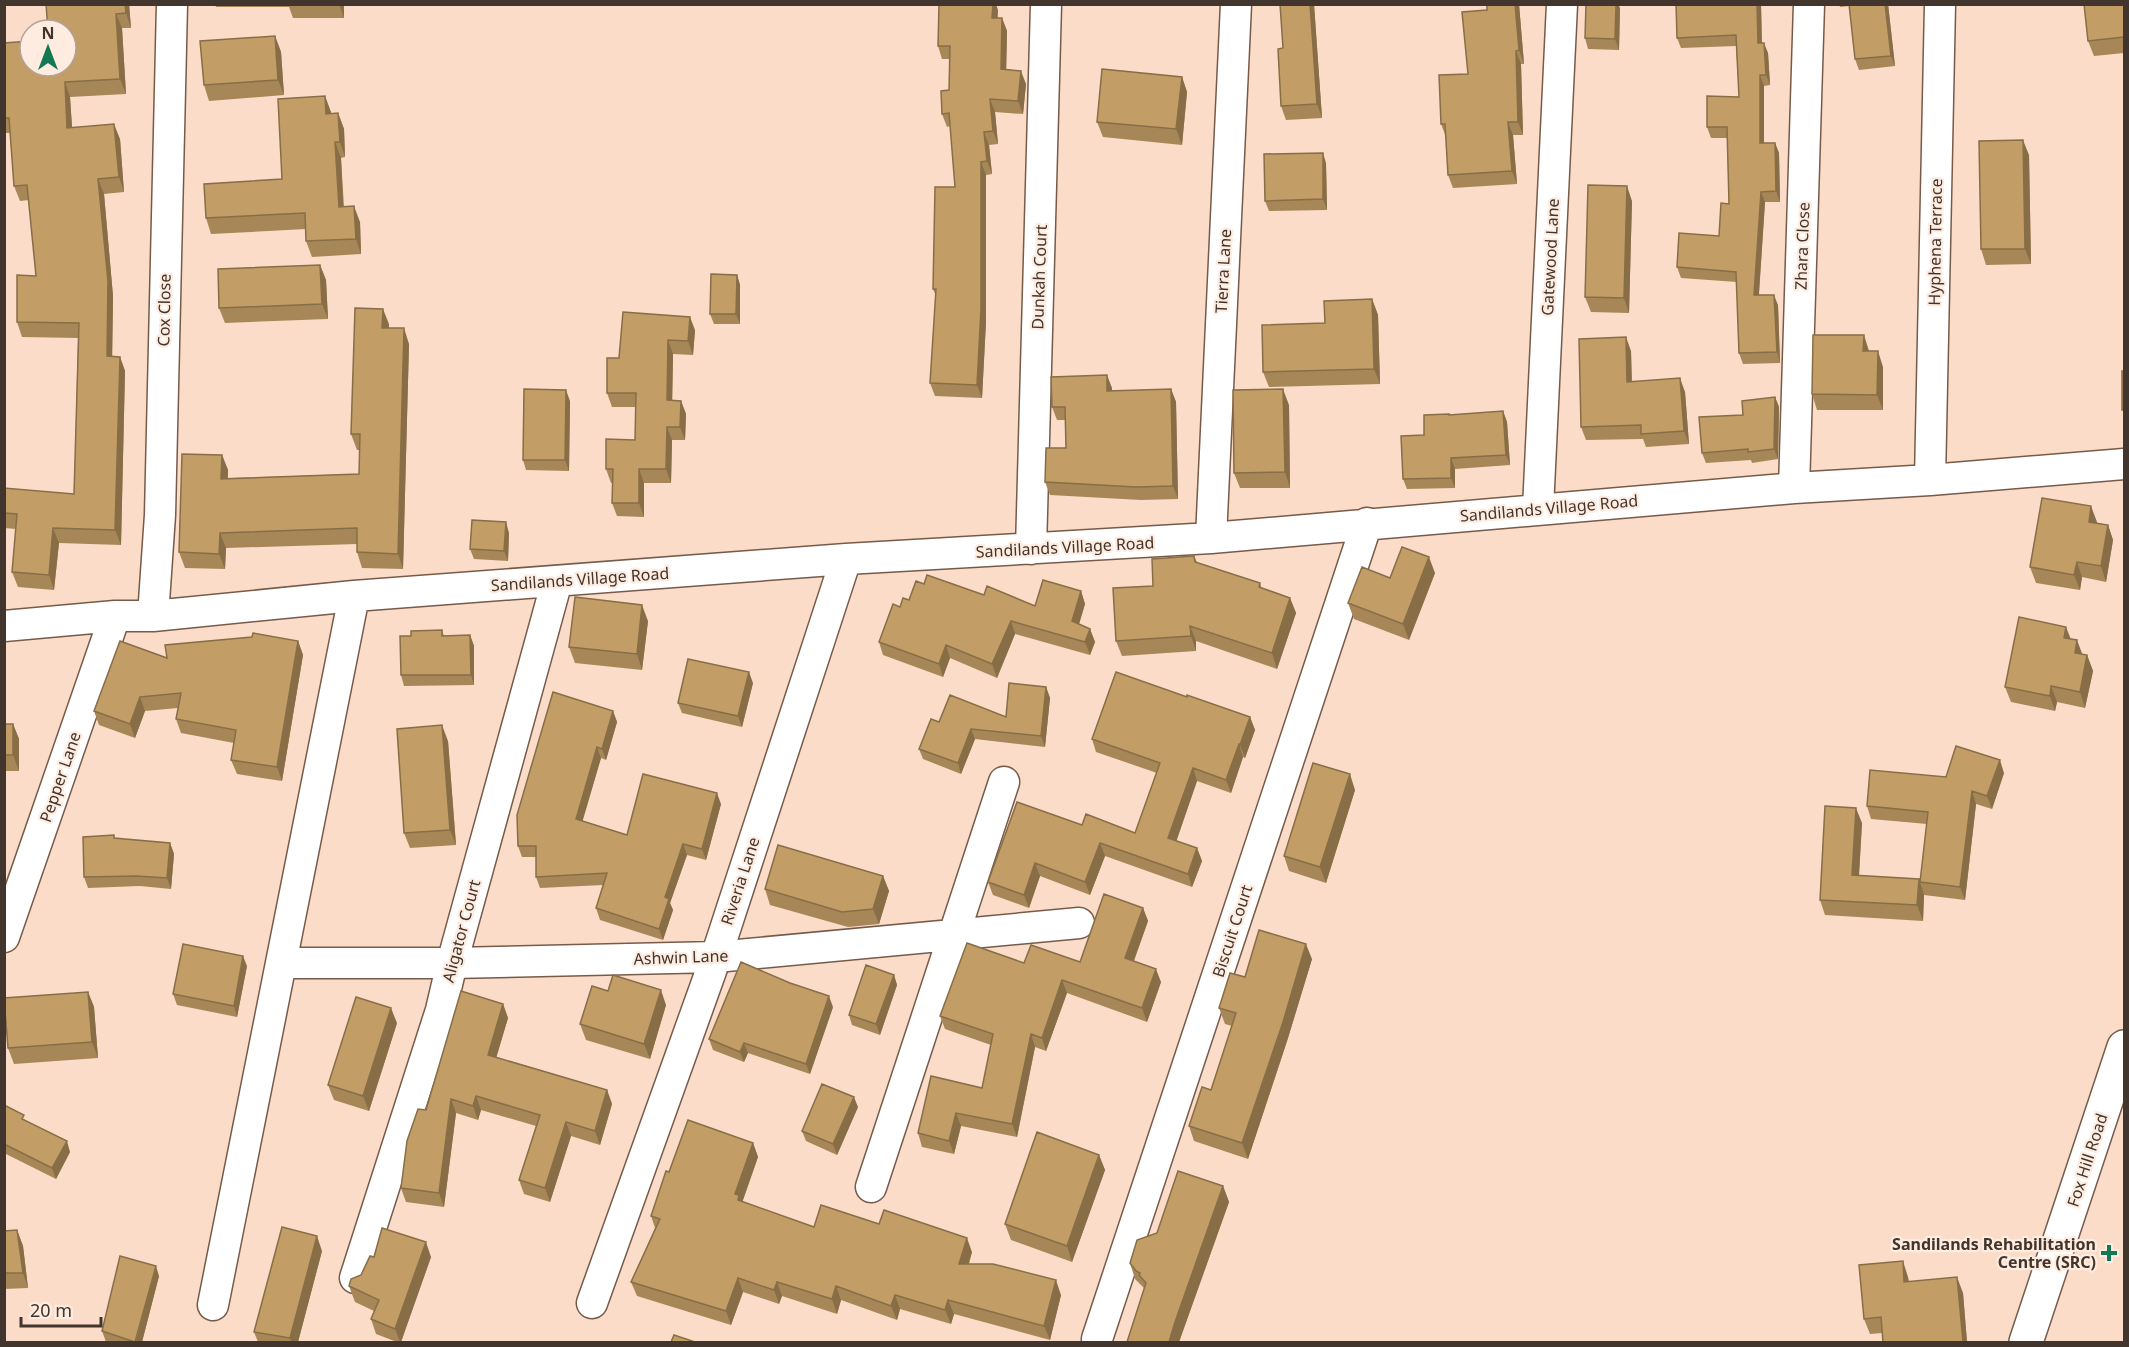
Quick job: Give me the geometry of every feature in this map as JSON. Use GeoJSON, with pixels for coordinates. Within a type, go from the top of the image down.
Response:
{"type":"FeatureCollection","features":[{"type":"Feature","properties":{"kind":"main road","name":"Fox Hill Road"},"geometry":{"type":"LineString","coordinates":[[2026,1342],[2124,1047]]}},
{"type":"Feature","properties":{"kind":"street","name":"Cox Close"},"geometry":{"type":"LineString","coordinates":[[153,616],[160,514],[172,4]]}},
{"type":"Feature","properties":{"kind":"street","name":"Dunkah Court"},"geometry":{"type":"LineString","coordinates":[[1031,549],[1046,4]]}},
{"type":"Feature","properties":{"kind":"street","name":"Tierra Lane"},"geometry":{"type":"LineString","coordinates":[[1210,538],[1236,4]]}},
{"type":"Feature","properties":{"kind":"street","name":"Gatewood Lane"},"geometry":{"type":"LineString","coordinates":[[1538,509],[1562,4]]}},
{"type":"Feature","properties":{"kind":"street","name":"Zhara Close"},"geometry":{"type":"LineString","coordinates":[[1794,488],[1809,4]]}},
{"type":"Feature","properties":{"kind":"street","name":"Hyphena Terrace"},"geometry":{"type":"LineString","coordinates":[[1930,480],[1940,4]]}},
{"type":"Feature","properties":{"kind":"street","name":"Sandilands Village Road"},"geometry":{"type":"LineString","coordinates":[[4,626],[116,616],[153,616],[354,596],[846,559],[1210,538],[1794,488],[1930,480],[2124,464]]}},
{"type":"Feature","properties":{"kind":"street","name":"Biscuit Court"},"geometry":{"type":"LineString","coordinates":[[1097,1339],[1368,523]]}},
{"type":"Feature","properties":{"kind":"street","name":"Riveria Lane"},"geometry":{"type":"LineString","coordinates":[[592,1304],[716,957],[846,559]]}},
{"type":"Feature","properties":{"kind":"street","name":"Aligator Court"},"geometry":{"type":"LineString","coordinates":[[355,1278],[441,1010],[557,581]]}},
{"type":"Feature","properties":{"kind":"street"},"geometry":{"type":"LineString","coordinates":[[213,1305],[354,596]]}},
{"type":"Feature","properties":{"kind":"street","name":"Pepper Lane"},"geometry":{"type":"LineString","coordinates":[[4,938],[116,616]]}},
{"type":"Feature","properties":{"kind":"street"},"geometry":{"type":"LineString","coordinates":[[871,1187],[1004,782]]}},
{"type":"Feature","properties":{"kind":"street","name":"Ashwin Lane"},"geometry":{"type":"LineString","coordinates":[[282,963],[452,963],[716,957],[1079,923]]}},
{"type":"Feature","properties":{"kind":"building"},"geometry":{"type":"Polygon","coordinates":[[[46,4],[125,4],[126,13],[116,14],[120,79],[65,82],[67,128],[114,124],[119,177],[98,179],[108,281],[107,356],[120,357],[115,530],[53,528],[49,575],[12,572],[17,514],[4,513],[4,488],[74,494],[79,323],[17,322],[17,275],[36,276],[27,185],[14,186],[9,118],[4,118],[4,43],[18,42],[18,78],[78,78],[78,18],[47,18],[46,4]]]}},
{"type":"Feature","properties":{"kind":"building"},"geometry":{"type":"Polygon","coordinates":[[[939,4],[993,4],[992,18],[1002,18],[1001,69],[1021,71],[1018,101],[990,99],[993,131],[984,132],[987,161],[981,162],[981,309],[977,385],[930,383],[936,289],[933,289],[935,187],[955,187],[949,113],[942,114],[941,91],[949,90],[950,46],[938,46],[939,4]]]}},
{"type":"Feature","properties":{"kind":"building"},"geometry":{"type":"Polygon","coordinates":[[[1280,4],[1310,4],[1317,104],[1281,106],[1278,49],[1283,48],[1280,4]]]}},
{"type":"Feature","properties":{"kind":"building"},"geometry":{"type":"Polygon","coordinates":[[[1487,4],[1515,4],[1519,50],[1516,51],[1518,122],[1508,122],[1512,171],[1448,175],[1445,124],[1441,124],[1439,75],[1468,74],[1462,12],[1487,10],[1487,4]]]}},
{"type":"Feature","properties":{"kind":"building"},"geometry":{"type":"Polygon","coordinates":[[[1586,4],[1616,4],[1615,39],[1585,38],[1586,4]]]}},
{"type":"Feature","properties":{"kind":"building"},"geometry":{"type":"Polygon","coordinates":[[[1676,4],[1757,4],[1758,43],[1764,43],[1766,75],[1760,75],[1760,143],[1775,143],[1776,191],[1761,192],[1754,295],[1774,295],[1777,352],[1739,353],[1736,272],[1677,267],[1679,233],[1719,236],[1721,203],[1729,204],[1727,127],[1707,127],[1707,96],[1739,97],[1736,35],[1677,38],[1676,4]]]}},
{"type":"Feature","properties":{"kind":"building"},"geometry":{"type":"Polygon","coordinates":[[[1849,4],[1885,4],[1891,56],[1855,59],[1849,4]]]}},
{"type":"Feature","properties":{"kind":"building"},"geometry":{"type":"Polygon","coordinates":[[[2084,4],[2124,4],[2124,37],[2088,41],[2084,4]]]}},
{"type":"Feature","properties":{"kind":"building"},"geometry":{"type":"Polygon","coordinates":[[[275,36],[278,80],[204,85],[200,41],[275,36]]]}},
{"type":"Feature","properties":{"kind":"building"},"geometry":{"type":"Polygon","coordinates":[[[1102,69],[1182,77],[1176,129],[1097,122],[1102,69]]]}},
{"type":"Feature","properties":{"kind":"building"},"geometry":{"type":"Polygon","coordinates":[[[325,96],[326,114],[338,113],[340,142],[335,142],[339,207],[354,206],[356,239],[306,241],[305,213],[206,218],[204,184],[282,179],[278,99],[325,96]]]}},
{"type":"Feature","properties":{"kind":"building"},"geometry":{"type":"Polygon","coordinates":[[[2023,140],[2025,249],[1981,249],[1979,141],[2023,140]]]}},
{"type":"Feature","properties":{"kind":"building"},"geometry":{"type":"Polygon","coordinates":[[[1323,153],[1323,199],[1265,201],[1264,154],[1323,153]]]}},
{"type":"Feature","properties":{"kind":"building"},"geometry":{"type":"Polygon","coordinates":[[[1588,185],[1627,186],[1624,298],[1585,297],[1588,185]]]}},
{"type":"Feature","properties":{"kind":"building"},"geometry":{"type":"Polygon","coordinates":[[[320,265],[322,304],[219,308],[218,269],[320,265]]]}},
{"type":"Feature","properties":{"kind":"building"},"geometry":{"type":"Polygon","coordinates":[[[711,274],[737,275],[736,314],[710,314],[711,274]]]}},
{"type":"Feature","properties":{"kind":"building"},"geometry":{"type":"Polygon","coordinates":[[[1372,299],[1374,369],[1263,372],[1262,325],[1325,323],[1324,301],[1372,299]]]}},
{"type":"Feature","properties":{"kind":"building"},"geometry":{"type":"Polygon","coordinates":[[[355,308],[383,309],[382,328],[404,328],[398,554],[357,552],[357,528],[220,533],[219,554],[179,552],[182,454],[222,455],[221,479],[359,474],[360,434],[351,434],[355,308]]]}},
{"type":"Feature","properties":{"kind":"building"},"geometry":{"type":"Polygon","coordinates":[[[623,312],[690,317],[688,341],[668,340],[667,400],[681,401],[680,427],[667,427],[666,469],[639,469],[639,503],[612,503],[613,469],[606,469],[606,439],[635,440],[636,393],[607,393],[607,358],[619,358],[623,312]]]}},
{"type":"Feature","properties":{"kind":"building"},"geometry":{"type":"Polygon","coordinates":[[[1813,335],[1864,335],[1863,351],[1878,351],[1877,395],[1812,394],[1813,335]]]}},
{"type":"Feature","properties":{"kind":"building"},"geometry":{"type":"Polygon","coordinates":[[[1626,337],[1627,382],[1680,378],[1684,431],[1641,434],[1641,425],[1581,427],[1579,339],[1626,337]]]}},
{"type":"Feature","properties":{"kind":"building"},"geometry":{"type":"Polygon","coordinates":[[[2122,371],[2124,371],[2124,410],[2122,410],[2122,371]]]}},
{"type":"Feature","properties":{"kind":"building"},"geometry":{"type":"Polygon","coordinates":[[[1107,375],[1107,391],[1171,389],[1173,486],[1136,487],[1045,482],[1046,448],[1066,448],[1065,407],[1052,407],[1051,377],[1107,375]]]}},
{"type":"Feature","properties":{"kind":"building"},"geometry":{"type":"Polygon","coordinates":[[[524,389],[566,390],[565,460],[523,460],[524,389]]]}},
{"type":"Feature","properties":{"kind":"building"},"geometry":{"type":"Polygon","coordinates":[[[1283,389],[1285,472],[1234,473],[1233,390],[1283,389]]]}},
{"type":"Feature","properties":{"kind":"building"},"geometry":{"type":"Polygon","coordinates":[[[1775,397],[1774,449],[1702,453],[1699,417],[1743,415],[1742,401],[1775,397]]]}},
{"type":"Feature","properties":{"kind":"building"},"geometry":{"type":"Polygon","coordinates":[[[1503,411],[1506,455],[1451,458],[1451,478],[1403,479],[1401,436],[1424,435],[1424,415],[1503,411]]]}},
{"type":"Feature","properties":{"kind":"building"},"geometry":{"type":"Polygon","coordinates":[[[2042,498],[2091,506],[2089,522],[2108,525],[2101,566],[2077,562],[2074,575],[2030,567],[2042,498]]]}},
{"type":"Feature","properties":{"kind":"building"},"geometry":{"type":"Polygon","coordinates":[[[472,520],[506,522],[504,551],[470,549],[472,520]]]}},
{"type":"Feature","properties":{"kind":"building"},"geometry":{"type":"Polygon","coordinates":[[[1402,547],[1429,557],[1403,624],[1348,603],[1362,567],[1390,578],[1402,547]]]}},
{"type":"Feature","properties":{"kind":"building"},"geometry":{"type":"Polygon","coordinates":[[[1194,556],[1195,562],[1260,583],[1259,587],[1290,598],[1272,653],[1190,626],[1191,636],[1116,641],[1113,588],[1153,586],[1152,559],[1194,556]]]}},
{"type":"Feature","properties":{"kind":"building"},"geometry":{"type":"Polygon","coordinates":[[[927,575],[984,595],[987,586],[1035,606],[1043,580],[1081,591],[1072,621],[1090,629],[1085,642],[1011,621],[992,664],[946,645],[939,664],[879,642],[893,604],[900,607],[903,598],[909,600],[916,581],[924,584],[927,575]]]}},
{"type":"Feature","properties":{"kind":"building"},"geometry":{"type":"Polygon","coordinates":[[[575,597],[642,605],[637,654],[569,647],[575,597]]]}},
{"type":"Feature","properties":{"kind":"building"},"geometry":{"type":"Polygon","coordinates":[[[2019,617],[2066,627],[2064,638],[2077,640],[2075,653],[2087,655],[2080,692],[2051,686],[2050,696],[2005,687],[2019,617]]]}},
{"type":"Feature","properties":{"kind":"building"},"geometry":{"type":"Polygon","coordinates":[[[442,630],[442,636],[470,635],[471,675],[401,675],[400,636],[411,636],[411,631],[442,630]]]}},
{"type":"Feature","properties":{"kind":"building"},"geometry":{"type":"Polygon","coordinates":[[[253,633],[298,641],[277,767],[231,760],[236,730],[176,719],[181,693],[140,697],[130,724],[94,711],[120,641],[167,658],[165,645],[252,637],[253,633]]]}},
{"type":"Feature","properties":{"kind":"building"},"geometry":{"type":"Polygon","coordinates":[[[688,659],[749,672],[738,716],[678,703],[688,659]]]}},
{"type":"Feature","properties":{"kind":"building"},"geometry":{"type":"Polygon","coordinates":[[[1116,672],[1250,717],[1226,780],[1193,768],[1168,838],[1197,848],[1188,874],[1100,843],[1085,882],[1035,863],[1024,895],[988,882],[1017,802],[1082,825],[1086,814],[1135,833],[1160,763],[1092,739],[1116,672]]]}},
{"type":"Feature","properties":{"kind":"building"},"geometry":{"type":"Polygon","coordinates":[[[1009,683],[1046,687],[1041,736],[971,729],[958,763],[919,749],[931,719],[939,722],[950,695],[1006,717],[1009,683]]]}},
{"type":"Feature","properties":{"kind":"building"},"geometry":{"type":"Polygon","coordinates":[[[553,692],[613,711],[602,749],[597,747],[576,819],[627,835],[643,774],[717,793],[702,849],[683,844],[665,897],[669,899],[659,929],[596,908],[607,873],[536,877],[536,846],[518,846],[517,815],[553,692]]]}},
{"type":"Feature","properties":{"kind":"building"},"geometry":{"type":"Polygon","coordinates":[[[4,724],[13,724],[13,755],[4,755],[4,724]]]}},
{"type":"Feature","properties":{"kind":"building"},"geometry":{"type":"Polygon","coordinates":[[[442,725],[450,830],[404,833],[397,729],[442,725]]]}},
{"type":"Feature","properties":{"kind":"building"},"geometry":{"type":"Polygon","coordinates":[[[1956,746],[2000,760],[1987,796],[1972,791],[1960,887],[1920,882],[1928,812],[1867,806],[1870,770],[1946,777],[1956,746]]]}},
{"type":"Feature","properties":{"kind":"building"},"geometry":{"type":"Polygon","coordinates":[[[1313,763],[1350,774],[1320,867],[1284,856],[1313,763]]]}},
{"type":"Feature","properties":{"kind":"building"},"geometry":{"type":"Polygon","coordinates":[[[1825,806],[1856,808],[1852,875],[1919,879],[1917,905],[1820,900],[1825,806]]]}},
{"type":"Feature","properties":{"kind":"building"},"geometry":{"type":"Polygon","coordinates":[[[114,835],[114,838],[170,843],[167,878],[84,877],[83,837],[114,835]]]}},
{"type":"Feature","properties":{"kind":"building"},"geometry":{"type":"Polygon","coordinates":[[[778,845],[883,876],[873,909],[842,912],[765,889],[778,845]]]}},
{"type":"Feature","properties":{"kind":"building"},"geometry":{"type":"Polygon","coordinates":[[[1104,894],[1143,908],[1125,958],[1156,969],[1142,1008],[1062,980],[1042,1038],[1031,1034],[1012,1124],[956,1113],[949,1141],[918,1133],[931,1076],[982,1088],[993,1034],[940,1016],[967,943],[1024,963],[1031,945],[1080,962],[1104,894]]]}},
{"type":"Feature","properties":{"kind":"building"},"geometry":{"type":"Polygon","coordinates":[[[1259,930],[1306,944],[1283,1022],[1242,1143],[1189,1126],[1202,1087],[1211,1090],[1236,1013],[1219,1008],[1230,973],[1245,977],[1259,930]]]}},
{"type":"Feature","properties":{"kind":"building"},"geometry":{"type":"Polygon","coordinates":[[[183,944],[243,956],[234,1006],[173,994],[183,944]]]}},
{"type":"Feature","properties":{"kind":"building"},"geometry":{"type":"Polygon","coordinates":[[[741,962],[790,983],[829,996],[806,1064],[744,1043],[740,1052],[709,1039],[741,962]]]}},
{"type":"Feature","properties":{"kind":"building"},"geometry":{"type":"Polygon","coordinates":[[[866,965],[894,975],[876,1024],[849,1015],[866,965]]]}},
{"type":"Feature","properties":{"kind":"building"},"geometry":{"type":"Polygon","coordinates":[[[613,975],[661,990],[644,1044],[580,1024],[592,986],[608,991],[613,975]]]}},
{"type":"Feature","properties":{"kind":"building"},"geometry":{"type":"Polygon","coordinates":[[[461,991],[503,1004],[488,1055],[607,1090],[595,1131],[566,1122],[545,1188],[519,1180],[540,1115],[476,1096],[473,1106],[451,1099],[439,1193],[401,1188],[407,1141],[418,1109],[426,1110],[461,991]]]}},
{"type":"Feature","properties":{"kind":"building"},"geometry":{"type":"Polygon","coordinates":[[[88,992],[92,1042],[8,1048],[4,998],[88,992]]]}},
{"type":"Feature","properties":{"kind":"building"},"geometry":{"type":"Polygon","coordinates":[[[356,997],[391,1008],[363,1096],[328,1085],[356,997]]]}},
{"type":"Feature","properties":{"kind":"building"},"geometry":{"type":"Polygon","coordinates":[[[822,1084],[854,1097],[833,1144],[802,1131],[822,1084]]]}},
{"type":"Feature","properties":{"kind":"building"},"geometry":{"type":"Polygon","coordinates":[[[4,1105],[24,1115],[22,1119],[67,1141],[52,1168],[4,1144],[4,1105]]]}},
{"type":"Feature","properties":{"kind":"building"},"geometry":{"type":"Polygon","coordinates":[[[688,1120],[753,1143],[735,1194],[739,1195],[738,1200],[814,1227],[821,1205],[879,1224],[884,1210],[967,1238],[959,1264],[993,1264],[1056,1280],[1044,1326],[948,1300],[945,1310],[895,1295],[891,1306],[836,1286],[832,1299],[777,1282],[774,1290],[738,1278],[726,1311],[631,1282],[660,1219],[651,1216],[666,1171],[669,1172],[688,1120]]]}},
{"type":"Feature","properties":{"kind":"building"},"geometry":{"type":"Polygon","coordinates":[[[1037,1132],[1099,1155],[1067,1246],[1005,1224],[1037,1132]]]}},
{"type":"Feature","properties":{"kind":"building"},"geometry":{"type":"Polygon","coordinates":[[[1178,1171],[1223,1186],[1169,1342],[1127,1342],[1146,1283],[1130,1263],[1137,1240],[1157,1233],[1178,1171]]]}},
{"type":"Feature","properties":{"kind":"building"},"geometry":{"type":"Polygon","coordinates":[[[282,1227],[317,1236],[290,1338],[254,1332],[282,1227]]]}},
{"type":"Feature","properties":{"kind":"building"},"geometry":{"type":"Polygon","coordinates":[[[382,1228],[426,1242],[395,1329],[371,1319],[379,1300],[349,1286],[351,1279],[361,1275],[370,1256],[374,1257],[382,1228]]]}},
{"type":"Feature","properties":{"kind":"building"},"geometry":{"type":"Polygon","coordinates":[[[17,1230],[23,1273],[4,1273],[4,1231],[17,1230]]]}},
{"type":"Feature","properties":{"kind":"building"},"geometry":{"type":"Polygon","coordinates":[[[120,1256],[156,1266],[135,1342],[102,1331],[120,1256]]]}},
{"type":"Feature","properties":{"kind":"building"},"geometry":{"type":"Polygon","coordinates":[[[1903,1261],[1904,1282],[1957,1277],[1963,1342],[1883,1342],[1881,1317],[1864,1319],[1859,1265],[1903,1261]]]}},
{"type":"Feature","properties":{"kind":"building"},"geometry":{"type":"Polygon","coordinates":[[[674,1335],[695,1342],[671,1342],[674,1335]]]}},
{"type":"Feature","properties":{"kind":"place","name":"Sandilands Rehabilitation Centre (SRC)"},"geometry":{"type":"Point","coordinates":[2109,1253]}}]}
